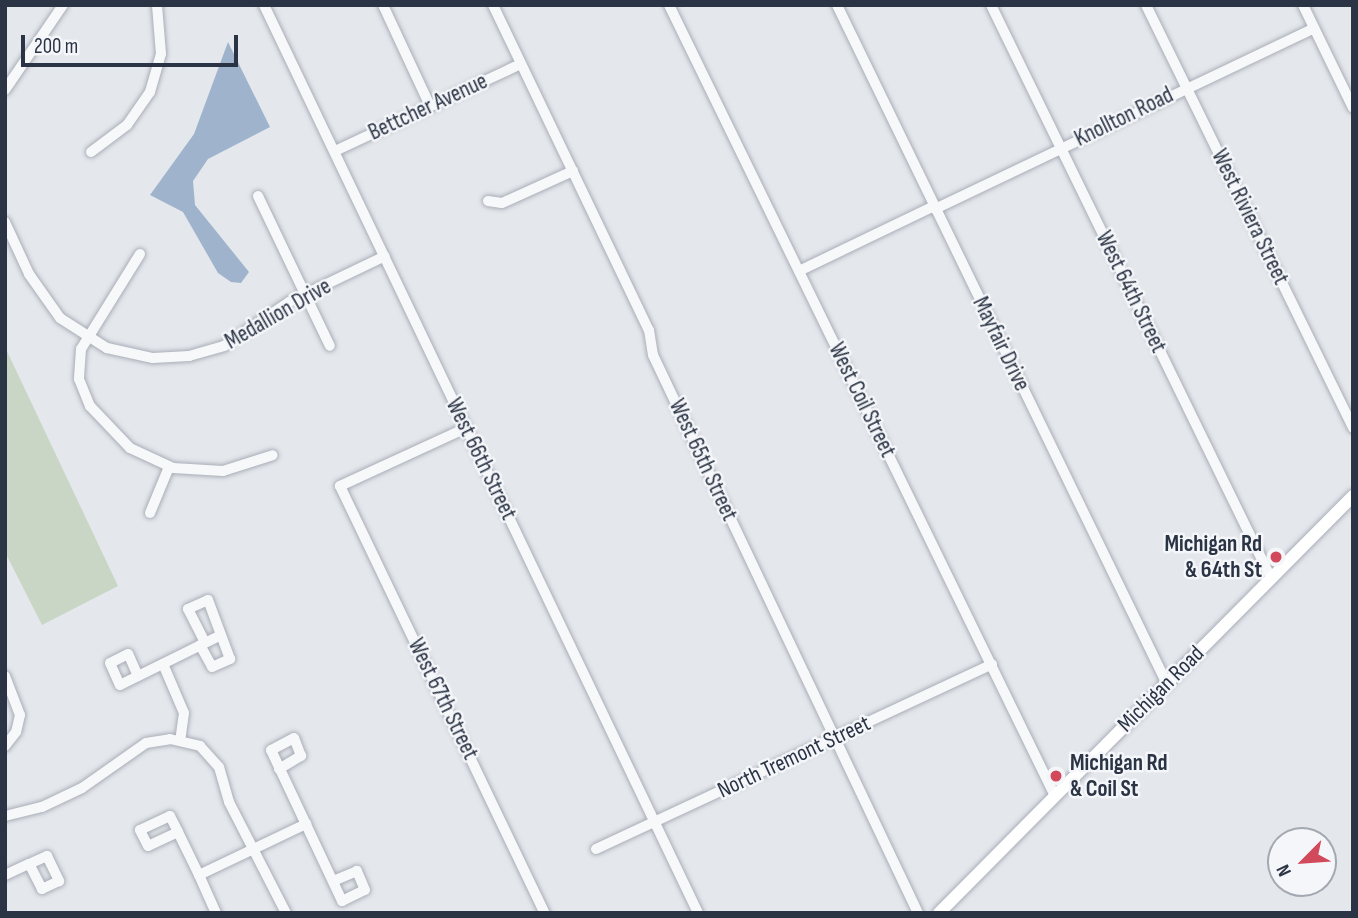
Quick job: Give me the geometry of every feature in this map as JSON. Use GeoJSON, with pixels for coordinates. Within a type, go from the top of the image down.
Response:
{"type":"FeatureCollection","features":[{"type":"Feature","properties":{"kind":"main road","name":"Michigan Road"},"geometry":{"type":"LineString","coordinates":[[939,913],[1353,496]]}},
{"type":"Feature","properties":{"kind":"street"},"geometry":{"type":"LineString","coordinates":[[5,90],[63,5]]}},
{"type":"Feature","properties":{"kind":"street"},"geometry":{"type":"LineString","coordinates":[[91,152],[127,125],[150,92],[162,44],[157,5]]}},
{"type":"Feature","properties":{"kind":"street","name":"West 66th Street"},"geometry":{"type":"LineString","coordinates":[[264,5],[698,913]]}},
{"type":"Feature","properties":{"kind":"street"},"geometry":{"type":"LineString","coordinates":[[383,5],[430,106]]}},
{"type":"Feature","properties":{"kind":"street","name":"West 65th Street"},"geometry":{"type":"LineString","coordinates":[[493,5],[649,330],[653,355],[918,913]]}},
{"type":"Feature","properties":{"kind":"street","name":"West Coil Street"},"geometry":{"type":"LineString","coordinates":[[669,5],[1055,796]]}},
{"type":"Feature","properties":{"kind":"street","name":"Mayfair Drive"},"geometry":{"type":"LineString","coordinates":[[837,5],[1167,684]]}},
{"type":"Feature","properties":{"kind":"street","name":"West 64th Street"},"geometry":{"type":"LineString","coordinates":[[991,5],[1271,578]]}},
{"type":"Feature","properties":{"kind":"street","name":"West Riviera Street"},"geometry":{"type":"LineString","coordinates":[[1146,5],[1353,428]]}},
{"type":"Feature","properties":{"kind":"street"},"geometry":{"type":"LineString","coordinates":[[1303,5],[1353,108]]}},
{"type":"Feature","properties":{"kind":"street","name":"Knollton Road"},"geometry":{"type":"LineString","coordinates":[[799,271],[1314,28]]}},
{"type":"Feature","properties":{"kind":"street","name":"Bettcher Avenue"},"geometry":{"type":"LineString","coordinates":[[335,151],[522,64]]}},
{"type":"Feature","properties":{"kind":"street"},"geometry":{"type":"LineString","coordinates":[[488,201],[502,203],[573,171]]}},
{"type":"Feature","properties":{"kind":"street"},"geometry":{"type":"LineString","coordinates":[[258,196],[330,346]]}},
{"type":"Feature","properties":{"kind":"street","name":"Medallion Drive"},"geometry":{"type":"LineString","coordinates":[[5,222],[39,293],[60,318],[86,337],[136,356],[189,356],[230,343],[305,295],[385,256]]}},
{"type":"Feature","properties":{"kind":"street"},"geometry":{"type":"LineString","coordinates":[[140,254],[86,337],[78,369],[90,406],[122,442],[169,467],[223,471],[273,455]]}},
{"type":"Feature","properties":{"kind":"street","name":"West 67th Street"},"geometry":{"type":"LineString","coordinates":[[466,428],[340,486],[545,913]]}},
{"type":"Feature","properties":{"kind":"street"},"geometry":{"type":"LineString","coordinates":[[149,513],[169,467]]}},
{"type":"Feature","properties":{"kind":"street"},"geometry":{"type":"LineString","coordinates":[[208,600],[220,625],[219,636],[230,659],[212,667],[188,610],[208,600]]}},
{"type":"Feature","properties":{"kind":"street"},"geometry":{"type":"LineString","coordinates":[[138,676],[128,654],[110,663],[120,685],[219,636]]}},
{"type":"Feature","properties":{"kind":"street"},"geometry":{"type":"LineString","coordinates":[[163,664],[184,713],[180,740]]}},
{"type":"Feature","properties":{"kind":"street","name":"North Tremont Street"},"geometry":{"type":"LineString","coordinates":[[596,849],[992,664]]}},
{"type":"Feature","properties":{"kind":"street"},"geometry":{"type":"LineString","coordinates":[[5,676],[20,715],[16,732],[5,746]]}},
{"type":"Feature","properties":{"kind":"street"},"geometry":{"type":"LineString","coordinates":[[5,816],[38,809],[82,788],[143,745],[180,740],[200,746],[214,758],[252,849],[286,913]]}},
{"type":"Feature","properties":{"kind":"street"},"geometry":{"type":"LineString","coordinates":[[279,768],[333,881]]}},
{"type":"Feature","properties":{"kind":"street"},"geometry":{"type":"LineString","coordinates":[[198,874],[306,824]]}},
{"type":"Feature","properties":{"kind":"street"},"geometry":{"type":"LineString","coordinates":[[178,832],[216,913]]}},
{"type":"Feature","properties":{"kind":"street"},"geometry":{"type":"LineString","coordinates":[[5,875],[29,864]]}},
{"type":"Feature","properties":{"kind":"green space"},"geometry":{"type":"Polygon","coordinates":[[[5,347],[118,586],[42,625],[5,552],[5,347]]]}},
{"type":"Feature","properties":{"kind":"water"},"geometry":{"type":"Polygon","coordinates":[[[228,42],[270,127],[208,159],[193,181],[195,205],[249,272],[241,283],[231,282],[218,273],[183,212],[150,195],[194,134],[228,42]]]}},
{"type":"Feature","properties":{"kind":"place","name":"Michigan Rd & 64th St"},"geometry":{"type":"Point","coordinates":[1276,557]}},
{"type":"Feature","properties":{"kind":"place","name":"Michigan Rd & Coil St"},"geometry":{"type":"Point","coordinates":[1056,776]}}]}
